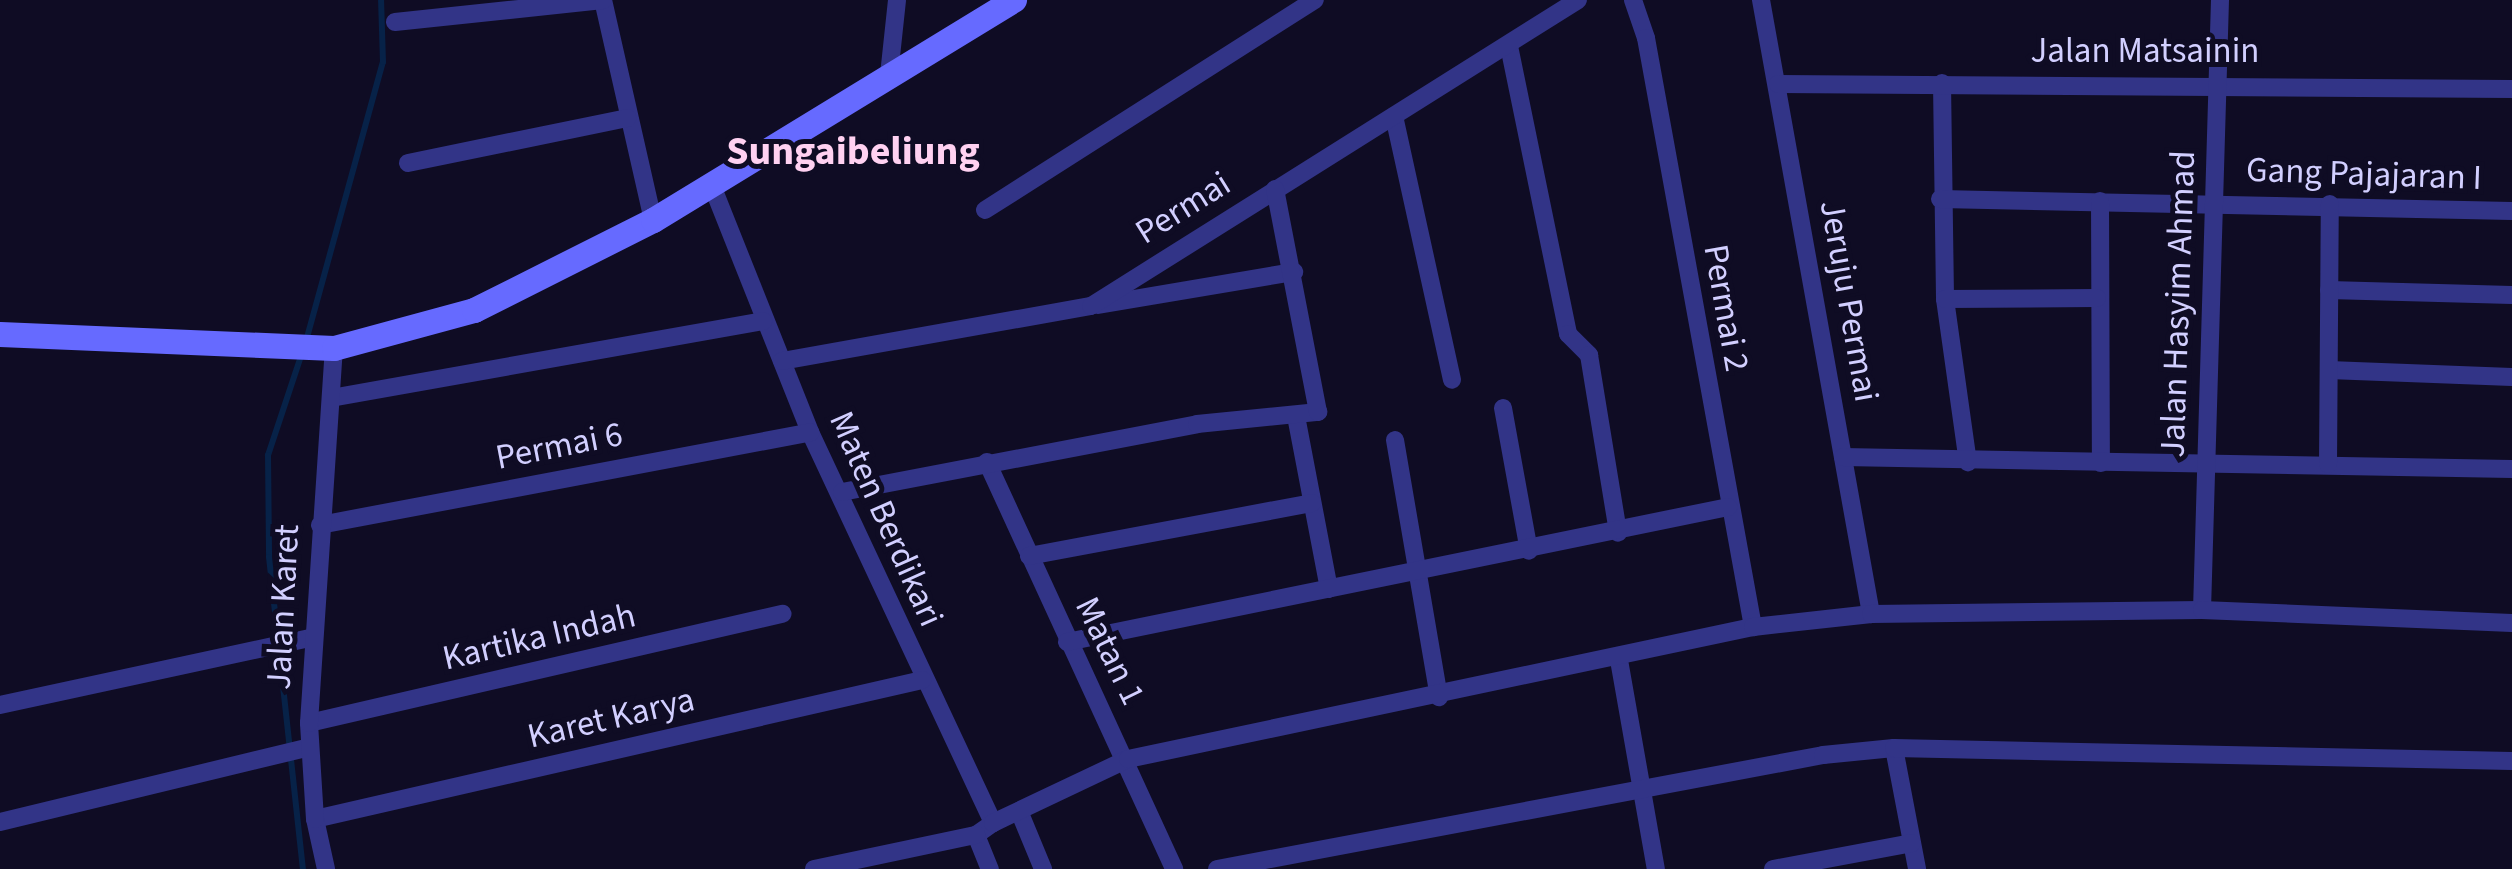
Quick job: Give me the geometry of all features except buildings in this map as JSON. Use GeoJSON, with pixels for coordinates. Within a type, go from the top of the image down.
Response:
{"type":"FeatureCollection","features":[{"type":"Feature","properties":{"kind":"street"},"geometry":{"type":"LineString","coordinates":[[394,22],[603,0],[653,220]]}},
{"type":"Feature","properties":{"kind":"street"},"geometry":{"type":"LineString","coordinates":[[889,74],[897,0]]}},
{"type":"Feature","properties":{"kind":"street"},"geometry":{"type":"LineString","coordinates":[[0,334],[332,348],[474,310],[653,220],[1014,0]]}},
{"type":"Feature","properties":{"kind":"street"},"geometry":{"type":"LineString","coordinates":[[985,210],[1315,0]]}},
{"type":"Feature","properties":{"kind":"street","name":"Permai"},"geometry":{"type":"LineString","coordinates":[[782,361],[1092,306],[1578,0]]}},
{"type":"Feature","properties":{"kind":"street","name":"Permai 2"},"geometry":{"type":"LineString","coordinates":[[1633,0],[1646,38],[1753,628]]}},
{"type":"Feature","properties":{"kind":"street","name":"Jeruju Permai"},"geometry":{"type":"LineString","coordinates":[[1760,0],[1870,614]]}},
{"type":"Feature","properties":{"kind":"street","name":"Jalan Hasyim Ahmad"},"geometry":{"type":"LineString","coordinates":[[2202,610],[2220,0]]}},
{"type":"Feature","properties":{"kind":"street"},"geometry":{"type":"LineString","coordinates":[[1509,46],[1568,334],[1589,355],[1618,533]]}},
{"type":"Feature","properties":{"kind":"street"},"geometry":{"type":"LineString","coordinates":[[1942,83],[1940,199],[1944,299],[1968,462]]}},
{"type":"Feature","properties":{"kind":"street","name":"Jalan Matsainin"},"geometry":{"type":"LineString","coordinates":[[1778,84],[2217,83],[2512,89]]}},
{"type":"Feature","properties":{"kind":"street"},"geometry":{"type":"LineString","coordinates":[[1394,116],[1452,380]]}},
{"type":"Feature","properties":{"kind":"street"},"geometry":{"type":"LineString","coordinates":[[408,162],[627,118]]}},
{"type":"Feature","properties":{"kind":"street","name":"Maten Berdikari"},"geometry":{"type":"LineString","coordinates":[[711,184],[810,432],[842,492],[922,680],[993,823]]}},
{"type":"Feature","properties":{"kind":"street"},"geometry":{"type":"LineString","coordinates":[[842,492],[1197,424],[1318,412],[1275,189]]}},
{"type":"Feature","properties":{"kind":"street","name":"Gang Pajajaran I"},"geometry":{"type":"LineString","coordinates":[[1940,199],[2512,210]]}},
{"type":"Feature","properties":{"kind":"street"},"geometry":{"type":"LineString","coordinates":[[2100,201],[2097,298],[2101,463]]}},
{"type":"Feature","properties":{"kind":"street"},"geometry":{"type":"LineString","coordinates":[[2328,464],[2330,204]]}},
{"type":"Feature","properties":{"kind":"street"},"geometry":{"type":"LineString","coordinates":[[1092,306],[1294,272]]}},
{"type":"Feature","properties":{"kind":"street"},"geometry":{"type":"LineString","coordinates":[[2329,290],[2512,295]]}},
{"type":"Feature","properties":{"kind":"street"},"geometry":{"type":"LineString","coordinates":[[1944,299],[2097,298]]}},
{"type":"Feature","properties":{"kind":"street"},"geometry":{"type":"LineString","coordinates":[[330,398],[763,320]]}},
{"type":"Feature","properties":{"kind":"street","name":"Jalan Karet"},"geometry":{"type":"LineString","coordinates":[[326,869],[305,748],[309,723],[304,639],[320,524],[332,348]]}},
{"type":"Feature","properties":{"kind":"street"},"geometry":{"type":"LineString","coordinates":[[2328,370],[2512,378]]}},
{"type":"Feature","properties":{"kind":"street"},"geometry":{"type":"LineString","coordinates":[[1503,408],[1529,552]]}},
{"type":"Feature","properties":{"kind":"street"},"geometry":{"type":"LineString","coordinates":[[1296,416],[1329,589]]}},
{"type":"Feature","properties":{"kind":"street","name":"Permai 6"},"geometry":{"type":"LineString","coordinates":[[320,524],[810,432]]}},
{"type":"Feature","properties":{"kind":"street"},"geometry":{"type":"LineString","coordinates":[[1395,440],[1439,697]]}},
{"type":"Feature","properties":{"kind":"street"},"geometry":{"type":"LineString","coordinates":[[1843,458],[2512,470]]}},
{"type":"Feature","properties":{"kind":"street","name":"Matan 1"},"geometry":{"type":"LineString","coordinates":[[987,462],[1067,642],[1128,759],[1174,869]]}},
{"type":"Feature","properties":{"kind":"street"},"geometry":{"type":"LineString","coordinates":[[1029,556],[1312,503]]}},
{"type":"Feature","properties":{"kind":"street"},"geometry":{"type":"LineString","coordinates":[[1067,642],[1529,552],[1728,506]]}},
{"type":"Feature","properties":{"kind":"street"},"geometry":{"type":"LineString","coordinates":[[814,869],[976,834],[1128,759],[1618,660],[1753,628],[1870,614],[2202,610],[2512,622]]}},
{"type":"Feature","properties":{"kind":"street","name":"Kartika Indah"},"geometry":{"type":"LineString","coordinates":[[309,723],[783,614]]}},
{"type":"Feature","properties":{"kind":"street"},"geometry":{"type":"LineString","coordinates":[[0,706],[304,639]]}},
{"type":"Feature","properties":{"kind":"street"},"geometry":{"type":"LineString","coordinates":[[1618,660],[1656,869]]}},
{"type":"Feature","properties":{"kind":"street","name":"Karet Karya"},"geometry":{"type":"LineString","coordinates":[[315,819],[922,680]]}},
{"type":"Feature","properties":{"kind":"street"},"geometry":{"type":"LineString","coordinates":[[0,822],[305,748]]}},
{"type":"Feature","properties":{"kind":"street"},"geometry":{"type":"LineString","coordinates":[[1894,748],[1917,869]]}},
{"type":"Feature","properties":{"kind":"street"},"geometry":{"type":"LineString","coordinates":[[1217,869],[1823,755],[1894,748],[2512,762]]}},
{"type":"Feature","properties":{"kind":"street"},"geometry":{"type":"LineString","coordinates":[[1018,811],[1044,869]]}},
{"type":"Feature","properties":{"kind":"street"},"geometry":{"type":"LineString","coordinates":[[976,834],[990,869]]}},
{"type":"Feature","properties":{"kind":"street"},"geometry":{"type":"LineString","coordinates":[[1773,869],[1912,843]]}},
{"type":"Feature","properties":{"kind":"waterway"},"geometry":{"type":"LineString","coordinates":[[306,341],[383,62],[381,0]]}},
{"type":"Feature","properties":{"kind":"waterway"},"geometry":{"type":"LineString","coordinates":[[302,353],[268,455],[269,557],[303,869]]}},
{"type":"Feature","properties":{"kind":"district","name":"Sungaibeliung"},"geometry":{"type":"Point","coordinates":[853,152]}}]}
